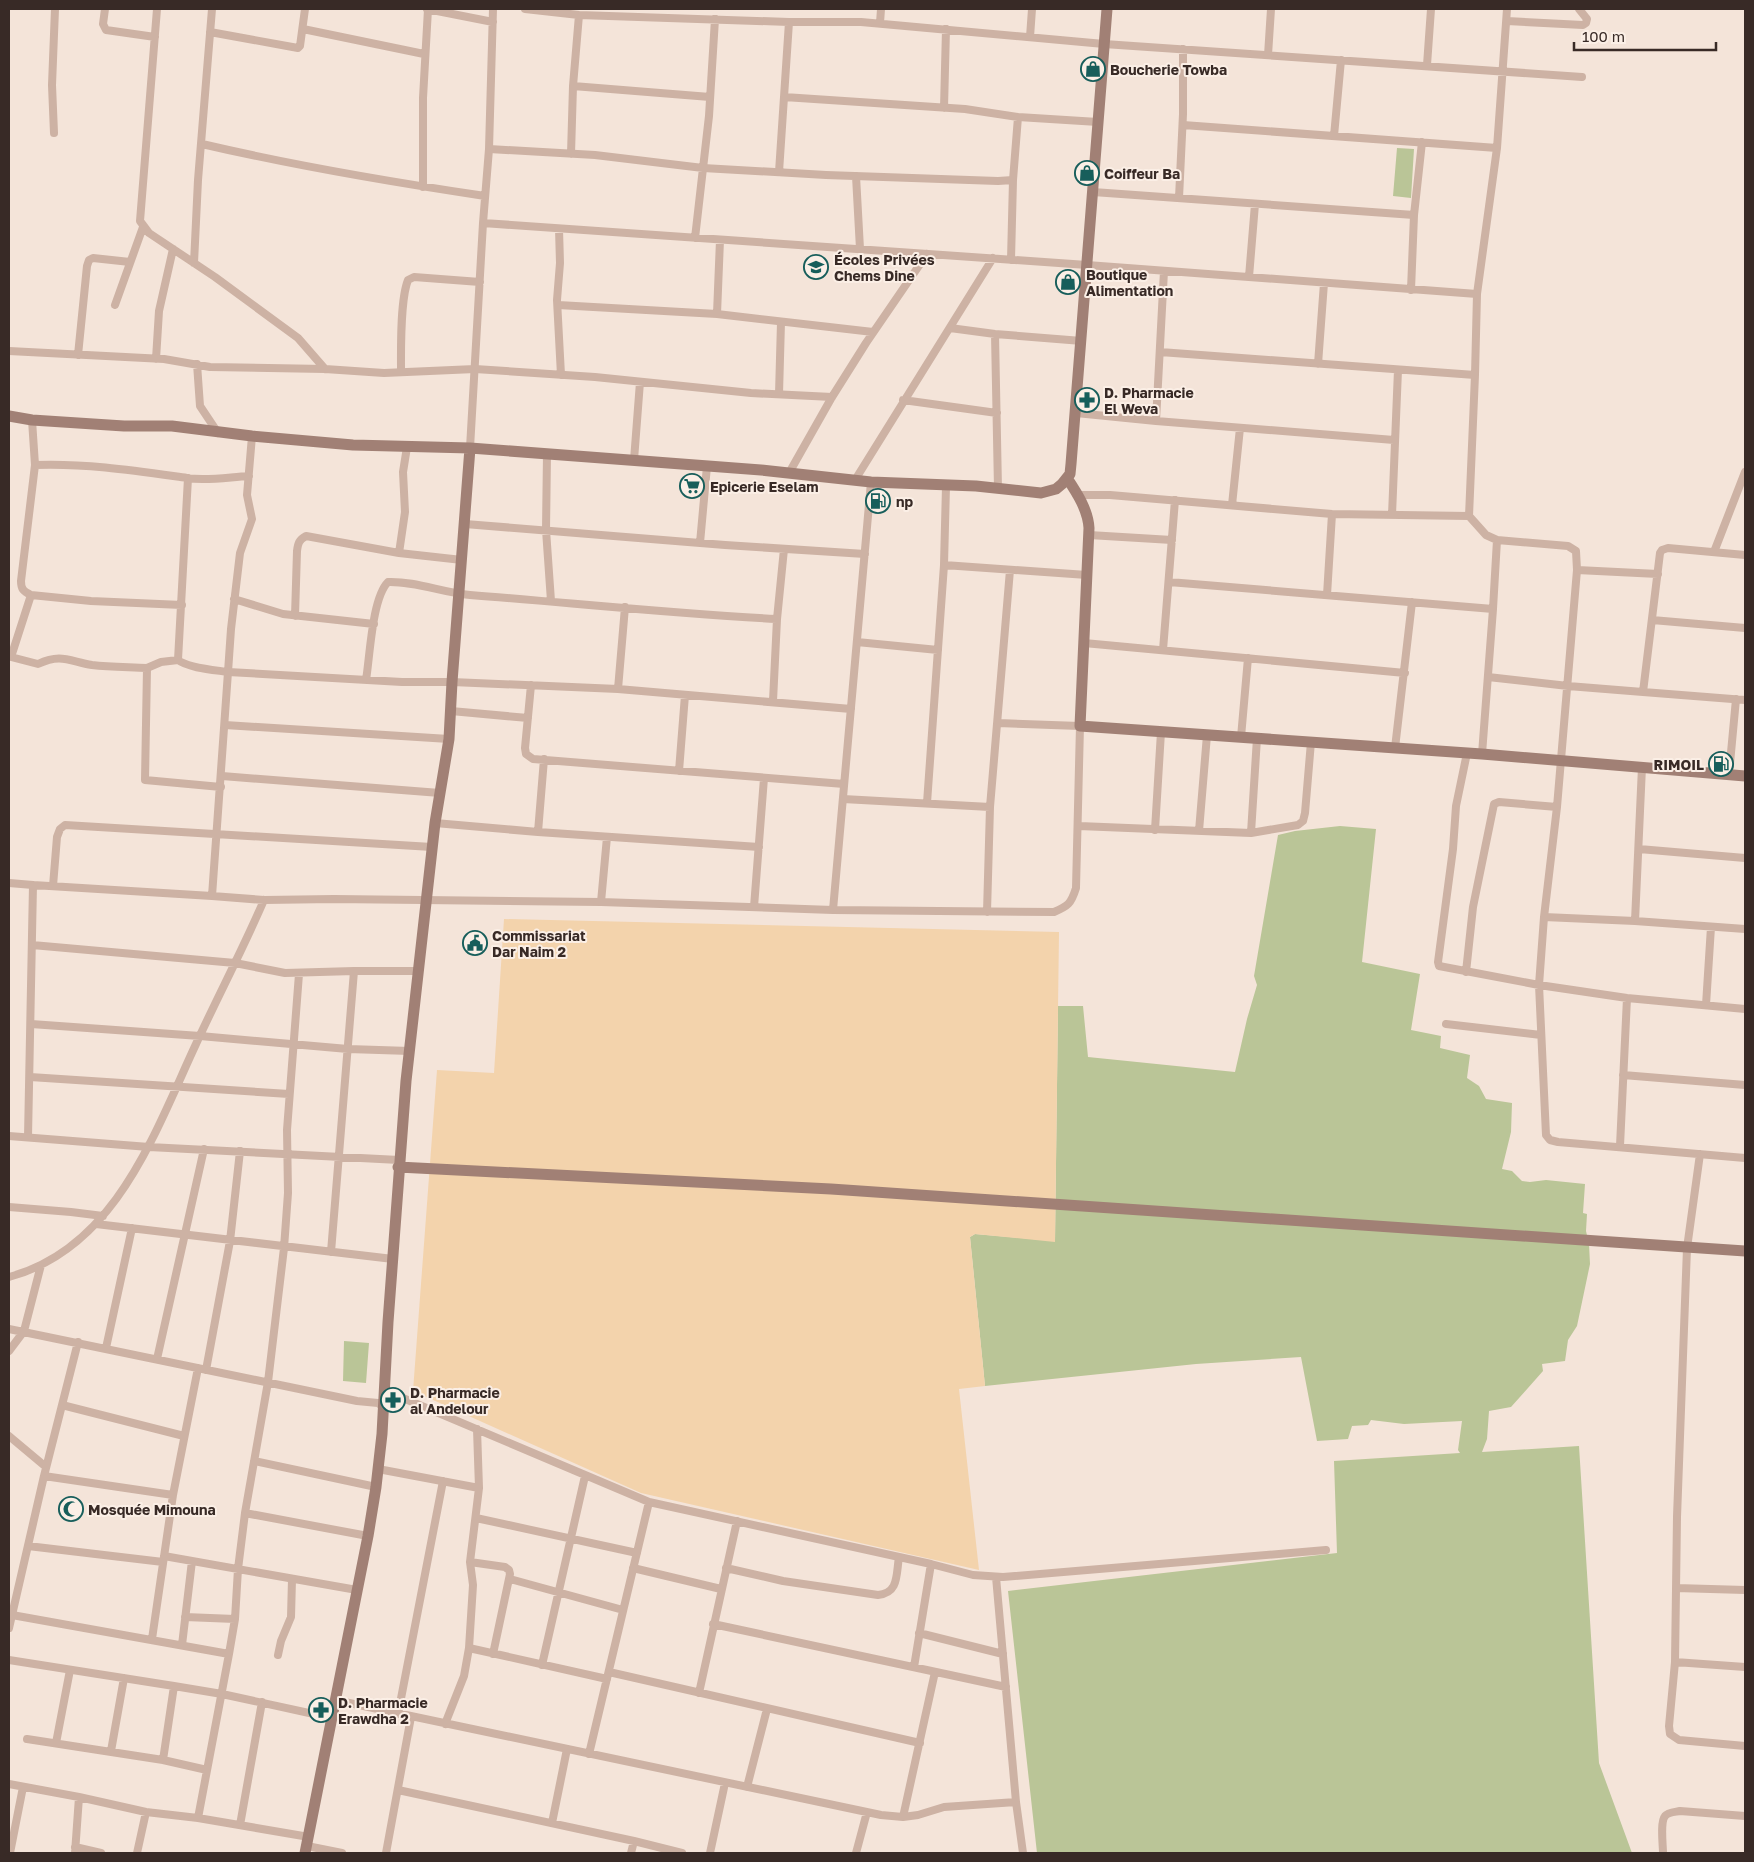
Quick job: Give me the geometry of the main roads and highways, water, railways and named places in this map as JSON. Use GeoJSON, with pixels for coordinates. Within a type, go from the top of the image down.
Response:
{"type":"FeatureCollection","features":[{"type":"Feature","properties":{"kind":"place","name":"Boucherie Towba"},"geometry":{"type":"Point","coordinates":[1093,69]}},
{"type":"Feature","properties":{"kind":"place","name":"Coiffeur Ba"},"geometry":{"type":"Point","coordinates":[1087,173]}},
{"type":"Feature","properties":{"kind":"place","name":"Écoles Privées Chems Dine"},"geometry":{"type":"Point","coordinates":[816,267]}},
{"type":"Feature","properties":{"kind":"place","name":"Boutique Alimentation"},"geometry":{"type":"Point","coordinates":[1068,282]}},
{"type":"Feature","properties":{"kind":"place","name":"D. Pharmacie El Weva"},"geometry":{"type":"Point","coordinates":[1087,400]}},
{"type":"Feature","properties":{"kind":"place","name":"Epicerie Eselam"},"geometry":{"type":"Point","coordinates":[692,486]}},
{"type":"Feature","properties":{"kind":"place","name":"np"},"geometry":{"type":"Point","coordinates":[878,501]}},
{"type":"Feature","properties":{"kind":"place","name":"RIMOIL"},"geometry":{"type":"Point","coordinates":[1721,764]}},
{"type":"Feature","properties":{"kind":"place","name":"Commissariat Dar Naim 2"},"geometry":{"type":"Point","coordinates":[475,943]}},
{"type":"Feature","properties":{"kind":"place","name":"D. Pharmacie al Andelour"},"geometry":{"type":"Point","coordinates":[393,1400]}},
{"type":"Feature","properties":{"kind":"place","name":"Mosquée Mimouna"},"geometry":{"type":"Point","coordinates":[71,1509]}},
{"type":"Feature","properties":{"kind":"place","name":"D. Pharmacie Erawdha 2"},"geometry":{"type":"Point","coordinates":[321,1710]}}]}
